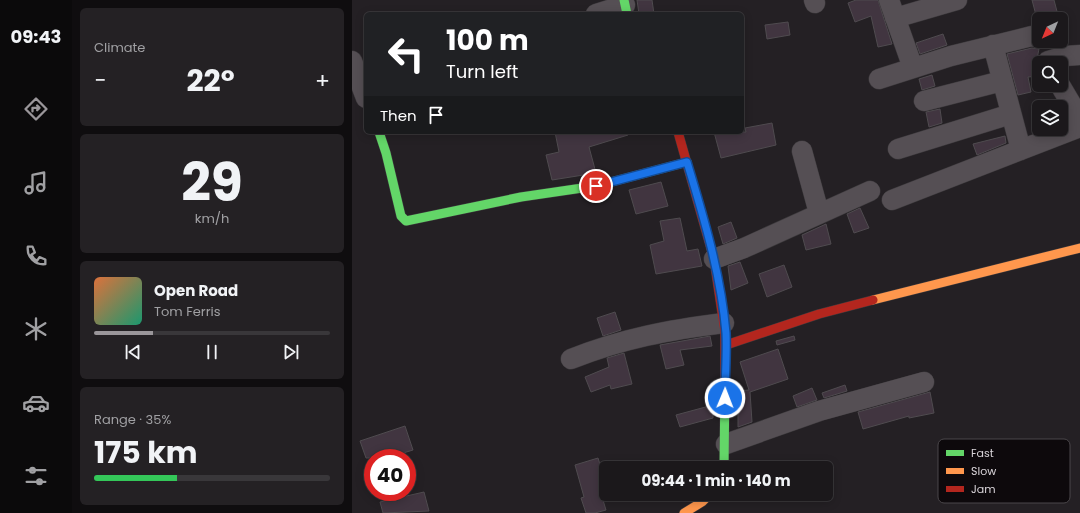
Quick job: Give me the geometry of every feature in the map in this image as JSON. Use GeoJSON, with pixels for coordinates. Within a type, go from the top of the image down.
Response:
{"type":"FeatureCollection","features":[{"type":"Feature","properties":{"kind":"street"},"geometry":{"type":"LineString","coordinates":[[913,68],[892,9],[957,0]]}},
{"type":"Feature","properties":{"kind":"street"},"geometry":{"type":"LineString","coordinates":[[604,12],[626,6]]}},
{"type":"Feature","properties":{"kind":"street"},"geometry":{"type":"LineString","coordinates":[[879,79],[951,56],[1032,36]]}},
{"type":"Feature","properties":{"kind":"street"},"geometry":{"type":"LineString","coordinates":[[993,45],[1021,150]]}},
{"type":"Feature","properties":{"kind":"street"},"geometry":{"type":"LineString","coordinates":[[1065,56],[1080,55]]}},
{"type":"Feature","properties":{"kind":"street"},"geometry":{"type":"LineString","coordinates":[[352,61],[364,91]]}},
{"type":"Feature","properties":{"kind":"street"},"geometry":{"type":"LineString","coordinates":[[924,101],[1002,81]]}},
{"type":"Feature","properties":{"kind":"street"},"geometry":{"type":"LineString","coordinates":[[1064,92],[1076,112],[1080,123]]}},
{"type":"Feature","properties":{"kind":"street"},"geometry":{"type":"LineString","coordinates":[[898,149],[1011,114]]}},
{"type":"Feature","properties":{"kind":"street"},"geometry":{"type":"LineString","coordinates":[[892,200],[1080,127]]}},
{"type":"Feature","properties":{"kind":"street"},"geometry":{"type":"LineString","coordinates":[[380,134],[386,153],[401,216],[406,221],[530,196],[596,186],[687,162]]}},
{"type":"Feature","properties":{"kind":"street"},"geometry":{"type":"LineString","coordinates":[[679,134],[714,259],[724,322],[726,345],[726,444],[725,461]]}},
{"type":"Feature","properties":{"kind":"street"},"geometry":{"type":"LineString","coordinates":[[802,151],[819,213]]}},
{"type":"Feature","properties":{"kind":"street"},"geometry":{"type":"LineString","coordinates":[[714,259],[744,248],[870,191]]}},
{"type":"Feature","properties":{"kind":"street"},"geometry":{"type":"LineString","coordinates":[[726,345],[818,314],[1080,248]]}},
{"type":"Feature","properties":{"kind":"street"},"geometry":{"type":"LineString","coordinates":[[571,359],[602,347],[651,334],[724,322]]}},
{"type":"Feature","properties":{"kind":"street"},"geometry":{"type":"LineString","coordinates":[[726,444],[819,411],[924,382]]}},
{"type":"Feature","properties":{"kind":"street"},"geometry":{"type":"LineString","coordinates":[[684,513],[703,501]]}},
{"type":"Feature","properties":{"kind":"building"},"geometry":{"type":"Polygon","coordinates":[[[637,0],[652,0],[654,12],[639,12],[637,0]]]}},
{"type":"Feature","properties":{"kind":"building"},"geometry":{"type":"Polygon","coordinates":[[[856,0],[878,0],[892,44],[878,47],[871,16],[855,22],[848,3],[856,0]]]}},
{"type":"Feature","properties":{"kind":"building"},"geometry":{"type":"Polygon","coordinates":[[[1032,0],[1054,0],[1057,12],[1035,12],[1032,0]]]}},
{"type":"Feature","properties":{"kind":"building"},"geometry":{"type":"Polygon","coordinates":[[[788,22],[790,35],[767,39],[765,25],[788,22]]]}},
{"type":"Feature","properties":{"kind":"building"},"geometry":{"type":"Polygon","coordinates":[[[943,34],[947,45],[920,54],[916,43],[943,34]]]}},
{"type":"Feature","properties":{"kind":"building"},"geometry":{"type":"Polygon","coordinates":[[[1032,48],[1039,49],[1038,56],[1032,56],[1032,77],[1028,77],[1031,92],[1018,95],[1007,54],[1032,48]]]}},
{"type":"Feature","properties":{"kind":"building"},"geometry":{"type":"Polygon","coordinates":[[[932,75],[935,86],[922,90],[919,79],[932,75]]]}},
{"type":"Feature","properties":{"kind":"building"},"geometry":{"type":"Polygon","coordinates":[[[940,109],[942,123],[929,127],[926,112],[940,109]]]}},
{"type":"Feature","properties":{"kind":"building"},"geometry":{"type":"Polygon","coordinates":[[[772,123],[776,145],[721,158],[715,134],[744,134],[744,132],[746,132],[745,128],[772,123]]]}},
{"type":"Feature","properties":{"kind":"building"},"geometry":{"type":"Polygon","coordinates":[[[555,134],[628,134],[589,147],[596,173],[552,180],[546,155],[559,152],[555,134]]]}},
{"type":"Feature","properties":{"kind":"building"},"geometry":{"type":"Polygon","coordinates":[[[1005,136],[1006,143],[977,155],[973,144],[1005,136]]]}},
{"type":"Feature","properties":{"kind":"building"},"geometry":{"type":"Polygon","coordinates":[[[661,182],[668,206],[636,214],[629,190],[661,182]]]}},
{"type":"Feature","properties":{"kind":"building"},"geometry":{"type":"Polygon","coordinates":[[[860,208],[869,228],[854,233],[847,214],[860,208]]]}},
{"type":"Feature","properties":{"kind":"building"},"geometry":{"type":"Polygon","coordinates":[[[680,218],[687,251],[698,249],[702,266],[656,274],[650,245],[664,241],[660,221],[680,218]]]}},
{"type":"Feature","properties":{"kind":"building"},"geometry":{"type":"Polygon","coordinates":[[[731,222],[737,238],[723,244],[718,227],[731,222]]]}},
{"type":"Feature","properties":{"kind":"building"},"geometry":{"type":"Polygon","coordinates":[[[826,224],[831,244],[806,250],[802,235],[826,224]]]}},
{"type":"Feature","properties":{"kind":"building"},"geometry":{"type":"Polygon","coordinates":[[[740,262],[748,283],[731,290],[728,266],[740,262]]]}},
{"type":"Feature","properties":{"kind":"building"},"geometry":{"type":"Polygon","coordinates":[[[784,265],[792,287],[767,297],[759,274],[784,265]]]}},
{"type":"Feature","properties":{"kind":"building"},"geometry":{"type":"Polygon","coordinates":[[[615,312],[621,330],[603,336],[597,318],[615,312]]]}},
{"type":"Feature","properties":{"kind":"building"},"geometry":{"type":"Polygon","coordinates":[[[710,336],[712,346],[680,350],[684,365],[666,369],[660,345],[710,336]]]}},
{"type":"Feature","properties":{"kind":"building"},"geometry":{"type":"Polygon","coordinates":[[[794,336],[795,340],[777,345],[776,341],[794,336]]]}},
{"type":"Feature","properties":{"kind":"building"},"geometry":{"type":"Polygon","coordinates":[[[778,349],[788,379],[750,392],[752,422],[738,427],[738,391],[749,390],[740,362],[778,349]]]}},
{"type":"Feature","properties":{"kind":"building"},"geometry":{"type":"Polygon","coordinates":[[[624,353],[632,384],[611,389],[610,385],[591,392],[585,377],[609,367],[607,358],[624,353]]]}},
{"type":"Feature","properties":{"kind":"building"},"geometry":{"type":"Polygon","coordinates":[[[845,385],[847,391],[824,398],[822,393],[845,385]]]}},
{"type":"Feature","properties":{"kind":"building"},"geometry":{"type":"Polygon","coordinates":[[[812,388],[817,400],[797,407],[793,396],[812,388]]]}},
{"type":"Feature","properties":{"kind":"building"},"geometry":{"type":"Polygon","coordinates":[[[930,392],[934,413],[909,418],[909,416],[863,429],[858,412],[930,392]]]}},
{"type":"Feature","properties":{"kind":"building"},"geometry":{"type":"Polygon","coordinates":[[[713,405],[713,418],[680,427],[676,415],[713,405]]]}},
{"type":"Feature","properties":{"kind":"building"},"geometry":{"type":"Polygon","coordinates":[[[405,426],[413,449],[364,449],[364,452],[360,441],[405,426]]]}},
{"type":"Feature","properties":{"kind":"building"},"geometry":{"type":"Polygon","coordinates":[[[598,458],[599,501],[603,501],[606,510],[595,513],[586,513],[581,498],[584,497],[575,465],[598,458]]]}},
{"type":"Feature","properties":{"kind":"building"},"geometry":{"type":"Polygon","coordinates":[[[424,492],[429,511],[383,513],[380,502],[416,501],[416,494],[424,492]]]}},
{"type":"Feature","properties":{"kind":"traffic: fast"},"geometry":{"type":"LineString","coordinates":[[624,0],[627,12]]}},
{"type":"Feature","properties":{"kind":"traffic: fast"},"geometry":{"type":"LineString","coordinates":[[380,134],[386,153],[401,216],[406,221],[521,197],[596,186],[687,162]]}},
{"type":"Feature","properties":{"kind":"traffic: fast"},"geometry":{"type":"LineString","coordinates":[[724,461],[725,382]]}},
{"type":"Feature","properties":{"kind":"traffic: slow"},"geometry":{"type":"LineString","coordinates":[[873,300],[1080,248]]}},
{"type":"Feature","properties":{"kind":"traffic: slow"},"geometry":{"type":"LineString","coordinates":[[684,513],[703,501]]}},
{"type":"Feature","properties":{"kind":"traffic: jam"},"geometry":{"type":"LineString","coordinates":[[679,134],[714,259],[725,332],[725,382]]}},
{"type":"Feature","properties":{"kind":"traffic: jam"},"geometry":{"type":"LineString","coordinates":[[726,345],[819,314],[873,300]]}},
{"type":"Feature","properties":{"kind":"route"},"geometry":{"type":"LineString","coordinates":[[596,186],[687,162],[709,238],[718,282],[726,332],[725,398]]}}]}
